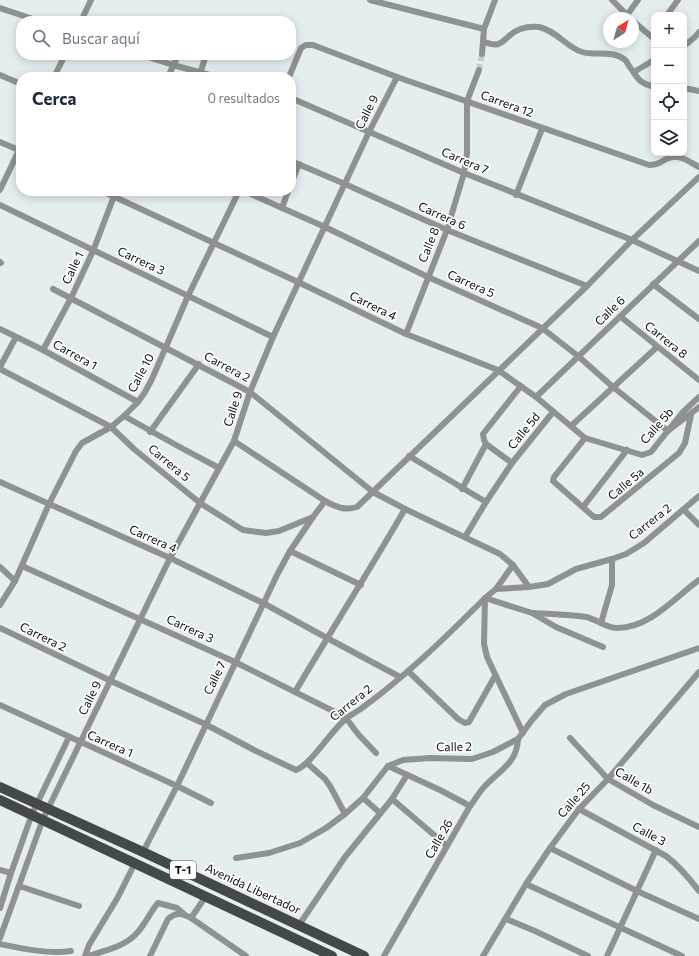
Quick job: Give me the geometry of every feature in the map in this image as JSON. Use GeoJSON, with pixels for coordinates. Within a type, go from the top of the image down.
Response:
{"type":"FeatureCollection","features":[{"type":"Feature","properties":{"kind":"main road","name":"Avenida Libertador"},"geometry":{"type":"LineString","coordinates":[[0,787],[364,956]]}},
{"type":"Feature","properties":{"kind":"main road","name":"T-1"},"geometry":{"type":"LineString","coordinates":[[0,800],[332,956]]}},
{"type":"Feature","properties":{"kind":"street"},"geometry":{"type":"LineString","coordinates":[[83,16],[91,0]]}},
{"type":"Feature","properties":{"kind":"street"},"geometry":{"type":"LineString","coordinates":[[370,0],[396,3],[484,29]]}},
{"type":"Feature","properties":{"kind":"street"},"geometry":{"type":"LineString","coordinates":[[482,54],[484,29],[495,0]]}},
{"type":"Feature","properties":{"kind":"street"},"geometry":{"type":"LineString","coordinates":[[612,0],[623,12]]}},
{"type":"Feature","properties":{"kind":"street"},"geometry":{"type":"LineString","coordinates":[[631,12],[638,0]]}},
{"type":"Feature","properties":{"kind":"street"},"geometry":{"type":"LineString","coordinates":[[669,12],[678,0]]}},
{"type":"Feature","properties":{"kind":"street"},"geometry":{"type":"LineString","coordinates":[[0,8],[24,16]]}},
{"type":"Feature","properties":{"kind":"street"},"geometry":{"type":"LineString","coordinates":[[639,26],[651,34]]}},
{"type":"Feature","properties":{"kind":"street"},"geometry":{"type":"LineString","coordinates":[[484,42],[497,45],[502,43],[512,33],[521,29],[539,27],[549,30],[580,52],[588,54],[611,54],[624,59],[634,72],[637,79],[644,84],[651,85]]}},
{"type":"Feature","properties":{"kind":"street"},"geometry":{"type":"LineString","coordinates":[[687,44],[696,37],[699,32]]}},
{"type":"Feature","properties":{"kind":"street","name":"Carrera 12"},"geometry":{"type":"LineString","coordinates":[[291,72],[301,48],[306,45],[313,45],[542,129],[649,165],[661,164],[670,157],[675,157],[682,158],[699,167]]}},
{"type":"Feature","properties":{"kind":"street"},"geometry":{"type":"LineString","coordinates":[[56,72],[62,60]]}},
{"type":"Feature","properties":{"kind":"street"},"geometry":{"type":"LineString","coordinates":[[156,60],[191,72]]}},
{"type":"Feature","properties":{"kind":"street"},"geometry":{"type":"LineString","coordinates":[[170,72],[176,60]]}},
{"type":"Feature","properties":{"kind":"street"},"geometry":{"type":"LineString","coordinates":[[201,72],[204,60]]}},
{"type":"Feature","properties":{"kind":"street"},"geometry":{"type":"LineString","coordinates":[[634,72],[651,62]]}},
{"type":"Feature","properties":{"kind":"street","name":"Calle 8"},"geometry":{"type":"LineString","coordinates":[[406,334],[447,230],[464,173],[467,153],[467,101],[480,70]]}},
{"type":"Feature","properties":{"kind":"street"},"geometry":{"type":"LineString","coordinates":[[0,75],[16,82]]}},
{"type":"Feature","properties":{"kind":"street","name":"Calle 9"},"geometry":{"type":"LineString","coordinates":[[0,938],[43,819],[170,558],[234,441],[250,392],[272,337],[369,132],[397,77]]}},
{"type":"Feature","properties":{"kind":"street"},"geometry":{"type":"LineString","coordinates":[[687,89],[699,91]]}},
{"type":"Feature","properties":{"kind":"street","name":"Carrera 7"},"geometry":{"type":"LineString","coordinates":[[296,100],[464,173],[632,240],[699,271]]}},
{"type":"Feature","properties":{"kind":"street"},"geometry":{"type":"LineString","coordinates":[[516,194],[542,129]]}},
{"type":"Feature","properties":{"kind":"street"},"geometry":{"type":"LineString","coordinates":[[0,142],[16,148]]}},
{"type":"Feature","properties":{"kind":"street"},"geometry":{"type":"LineString","coordinates":[[0,190],[16,157]]}},
{"type":"Feature","properties":{"kind":"street","name":"Carrera 6"},"geometry":{"type":"LineString","coordinates":[[296,163],[447,230],[587,286]]}},
{"type":"Feature","properties":{"kind":"street"},"geometry":{"type":"LineString","coordinates":[[296,172],[299,164]]}},
{"type":"Feature","properties":{"kind":"street"},"geometry":{"type":"LineString","coordinates":[[234,441],[325,502],[350,510],[357,507],[699,177]]}},
{"type":"Feature","properties":{"kind":"street","name":"Calle 1"},"geometry":{"type":"LineString","coordinates":[[43,350],[71,298],[93,250],[114,196]]}},
{"type":"Feature","properties":{"kind":"street","name":"Carrera 4"},"geometry":{"type":"LineString","coordinates":[[119,196],[213,243],[406,334],[498,370],[536,397],[585,438],[627,450]]}},
{"type":"Feature","properties":{"kind":"street","name":"Calle 10"},"geometry":{"type":"LineString","coordinates":[[0,605],[15,581],[49,504],[76,451],[82,443],[111,427],[124,416],[138,402],[152,379],[188,296],[236,196]]}},
{"type":"Feature","properties":{"kind":"street","name":"Carrera 5"},"geometry":{"type":"LineString","coordinates":[[255,196],[325,227],[428,277],[542,328],[668,431]]}},
{"type":"Feature","properties":{"kind":"street"},"geometry":{"type":"LineString","coordinates":[[282,208],[286,196]]}},
{"type":"Feature","properties":{"kind":"street","name":"Carrera 3"},"geometry":{"type":"LineString","coordinates":[[0,205],[272,337]]}},
{"type":"Feature","properties":{"kind":"street","name":"Calle 6"},"geometry":{"type":"LineString","coordinates":[[536,397],[699,241]]}},
{"type":"Feature","properties":{"kind":"street"},"geometry":{"type":"LineString","coordinates":[[653,284],[699,319]]}},
{"type":"Feature","properties":{"kind":"street","name":"Carrera 2"},"geometry":{"type":"LineString","coordinates":[[53,289],[200,364],[250,392],[373,492],[405,509],[500,554],[513,565],[529,587]]}},
{"type":"Feature","properties":{"kind":"street","name":"Carrera 8"},"geometry":{"type":"LineString","coordinates":[[621,317],[699,380]]}},
{"type":"Feature","properties":{"kind":"street","name":"Carrera 1"},"geometry":{"type":"LineString","coordinates":[[0,329],[43,350],[138,402]]}},
{"type":"Feature","properties":{"kind":"street"},"geometry":{"type":"LineString","coordinates":[[0,368],[16,337]]}},
{"type":"Feature","properties":{"kind":"street"},"geometry":{"type":"LineString","coordinates":[[571,426],[657,347]]}},
{"type":"Feature","properties":{"kind":"street"},"geometry":{"type":"LineString","coordinates":[[150,432],[200,364]]}},
{"type":"Feature","properties":{"kind":"street","name":"Carrera 5"},"geometry":{"type":"LineString","coordinates":[[0,368],[111,427],[134,449],[200,503],[243,530],[255,533],[279,531],[313,517],[325,502]]}},
{"type":"Feature","properties":{"kind":"street"},"geometry":{"type":"LineString","coordinates":[[512,464],[486,444],[483,434],[521,386]]}},
{"type":"Feature","properties":{"kind":"street","name":"Calle 5b"},"geometry":{"type":"LineString","coordinates":[[583,507],[627,450],[642,455],[651,452],[682,413],[699,397]]}},
{"type":"Feature","properties":{"kind":"street"},"geometry":{"type":"LineString","coordinates":[[668,431],[691,415],[699,407]]}},
{"type":"Feature","properties":{"kind":"street","name":"Calle 5d"},"geometry":{"type":"LineString","coordinates":[[465,537],[486,502],[512,464],[553,412]]}},
{"type":"Feature","properties":{"kind":"street","name":"Calle 5a"},"geometry":{"type":"LineString","coordinates":[[585,438],[554,477],[554,481],[594,517],[601,517],[605,516],[679,453],[685,443],[691,415]]}},
{"type":"Feature","properties":{"kind":"street"},"geometry":{"type":"LineString","coordinates":[[124,416],[150,432],[219,468]]}},
{"type":"Feature","properties":{"kind":"street"},"geometry":{"type":"LineString","coordinates":[[462,489],[486,444]]}},
{"type":"Feature","properties":{"kind":"street"},"geometry":{"type":"LineString","coordinates":[[409,456],[486,502]]}},
{"type":"Feature","properties":{"kind":"street","name":"Carrera 4"},"geometry":{"type":"LineString","coordinates":[[0,482],[170,558],[263,603],[400,677]]}},
{"type":"Feature","properties":{"kind":"street","name":"Carrera 2"},"geometry":{"type":"LineString","coordinates":[[0,628],[205,724],[296,770],[307,763],[346,718],[362,708],[400,677],[496,589],[548,584],[576,569],[626,554],[644,543],[699,496]]}},
{"type":"Feature","properties":{"kind":"street"},"geometry":{"type":"LineString","coordinates":[[295,692],[361,585],[405,509]]}},
{"type":"Feature","properties":{"kind":"street"},"geometry":{"type":"LineString","coordinates":[[684,510],[699,525]]}},
{"type":"Feature","properties":{"kind":"street","name":"Calle 7"},"geometry":{"type":"LineString","coordinates":[[142,852],[177,786],[263,603],[290,551],[313,517]]}},
{"type":"Feature","properties":{"kind":"street"},"geometry":{"type":"LineString","coordinates":[[290,551],[361,585]]}},
{"type":"Feature","properties":{"kind":"street"},"geometry":{"type":"LineString","coordinates":[[602,622],[612,585],[612,559]]}},
{"type":"Feature","properties":{"kind":"street"},"geometry":{"type":"LineString","coordinates":[[496,589],[513,565]]}},
{"type":"Feature","properties":{"kind":"street","name":"Carrera 3"},"geometry":{"type":"LineString","coordinates":[[22,566],[235,662],[346,718]]}},
{"type":"Feature","properties":{"kind":"street"},"geometry":{"type":"LineString","coordinates":[[0,567],[15,581]]}},
{"type":"Feature","properties":{"kind":"street"},"geometry":{"type":"LineString","coordinates":[[523,733],[487,657],[484,644],[485,598],[532,612],[582,616],[602,622],[610,627],[617,628],[642,622],[669,606],[699,580]]}},
{"type":"Feature","properties":{"kind":"street"},"geometry":{"type":"LineString","coordinates":[[532,612],[556,626],[603,647]]}},
{"type":"Feature","properties":{"kind":"street","name":"Calle 2"},"geometry":{"type":"LineString","coordinates":[[388,766],[403,760],[430,758],[472,759],[493,752],[518,739],[545,705],[566,694],[699,648]]}},
{"type":"Feature","properties":{"kind":"street"},"geometry":{"type":"LineString","coordinates":[[408,670],[458,719],[465,723],[469,722],[496,676]]}},
{"type":"Feature","properties":{"kind":"street","name":"Calle 25"},"geometry":{"type":"LineString","coordinates":[[483,956],[526,884],[579,809],[608,779],[699,672]]}},
{"type":"Feature","properties":{"kind":"street","name":"Carrera 1"},"geometry":{"type":"LineString","coordinates":[[0,705],[211,803]]}},
{"type":"Feature","properties":{"kind":"street"},"geometry":{"type":"LineString","coordinates":[[346,718],[358,734],[376,753]]}},
{"type":"Feature","properties":{"kind":"street"},"geometry":{"type":"LineString","coordinates":[[0,908],[32,814],[69,737]]}},
{"type":"Feature","properties":{"kind":"street","name":"Calle 1b"},"geometry":{"type":"LineString","coordinates":[[570,738],[608,779],[654,805],[699,826]]}},
{"type":"Feature","properties":{"kind":"street","name":"Calle 26"},"geometry":{"type":"LineString","coordinates":[[384,956],[470,806],[484,787],[514,756],[518,749],[518,739]]}},
{"type":"Feature","properties":{"kind":"street"},"geometry":{"type":"LineString","coordinates":[[307,763],[325,779],[345,814]]}},
{"type":"Feature","properties":{"kind":"street"},"geometry":{"type":"LineString","coordinates":[[236,858],[270,854],[300,843],[345,814],[363,798],[388,766],[440,790],[470,806]]}},
{"type":"Feature","properties":{"kind":"street"},"geometry":{"type":"LineString","coordinates":[[299,925],[345,858],[392,799],[407,775]]}},
{"type":"Feature","properties":{"kind":"street"},"geometry":{"type":"LineString","coordinates":[[363,798],[380,813]]}},
{"type":"Feature","properties":{"kind":"street"},"geometry":{"type":"LineString","coordinates":[[392,799],[447,846]]}},
{"type":"Feature","properties":{"kind":"street","name":"Calle 3"},"geometry":{"type":"LineString","coordinates":[[579,809],[656,850],[676,863],[699,891]]}},
{"type":"Feature","properties":{"kind":"street"},"geometry":{"type":"LineString","coordinates":[[550,848],[637,891],[699,919]]}},
{"type":"Feature","properties":{"kind":"street"},"geometry":{"type":"LineString","coordinates":[[607,956],[656,850]]}},
{"type":"Feature","properties":{"kind":"street"},"geometry":{"type":"LineString","coordinates":[[135,863],[118,897],[89,945],[87,956],[109,950],[127,941],[136,934],[158,903],[177,908],[246,956]]}},
{"type":"Feature","properties":{"kind":"street"},"geometry":{"type":"LineString","coordinates":[[0,870],[11,873]]}},
{"type":"Feature","properties":{"kind":"street"},"geometry":{"type":"LineString","coordinates":[[526,884],[682,956]]}},
{"type":"Feature","properties":{"kind":"street"},"geometry":{"type":"LineString","coordinates":[[19,886],[79,906]]}},
{"type":"Feature","properties":{"kind":"street"},"geometry":{"type":"LineString","coordinates":[[191,918],[206,896]]}},
{"type":"Feature","properties":{"kind":"street"},"geometry":{"type":"LineString","coordinates":[[150,956],[168,919],[173,914],[185,914]]}},
{"type":"Feature","properties":{"kind":"street"},"geometry":{"type":"LineString","coordinates":[[506,919],[588,956]]}},
{"type":"Feature","properties":{"kind":"street"},"geometry":{"type":"LineString","coordinates":[[0,944],[42,952],[59,953],[71,951]]}},
{"type":"Feature","properties":{"kind":"tunnel"},"geometry":{"type":"LineString","coordinates":[[479,70],[482,54]]}}]}
